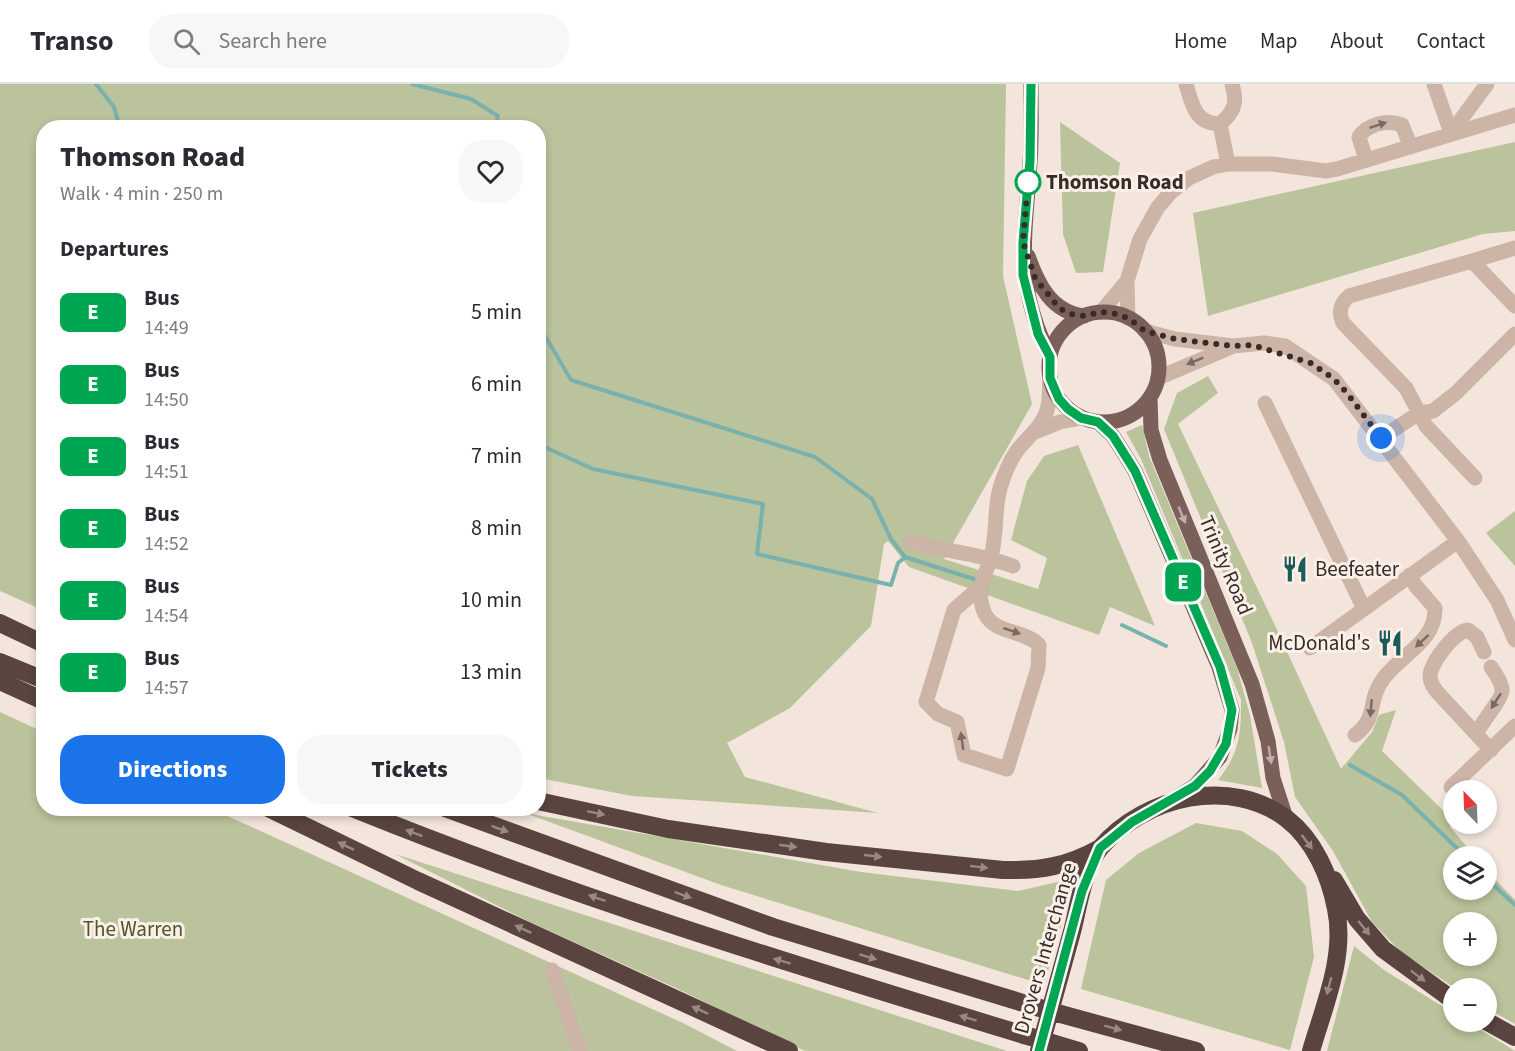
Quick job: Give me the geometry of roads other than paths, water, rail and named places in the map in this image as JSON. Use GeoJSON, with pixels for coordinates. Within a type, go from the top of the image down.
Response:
{"type":"FeatureCollection","features":[{"type":"Feature","properties":{"kind":"highway"},"geometry":{"type":"LineString","coordinates":[[0,623],[36,640]]}},
{"type":"Feature","properties":{"kind":"highway"},"geometry":{"type":"LineString","coordinates":[[0,662],[36,677]]}},
{"type":"Feature","properties":{"kind":"highway"},"geometry":{"type":"LineString","coordinates":[[0,681],[36,697]]}},
{"type":"Feature","properties":{"kind":"highway","name":"Drovers Interchange"},"geometry":{"type":"LineString","coordinates":[[1044,1047],[1082,891],[1100,848],[1132,822],[1171,801],[1203,795],[1222,795],[1267,807],[1286,818],[1302,835],[1325,869],[1336,909],[1338,951],[1311,1051]]}},
{"type":"Feature","properties":{"kind":"highway"},"geometry":{"type":"LineString","coordinates":[[546,803],[668,829],[826,852],[1003,870],[1030,871],[1059,867],[1100,848]]}},
{"type":"Feature","properties":{"kind":"highway"},"geometry":{"type":"LineString","coordinates":[[284,816],[418,881],[789,1051]]}},
{"type":"Feature","properties":{"kind":"highway"},"geometry":{"type":"LineString","coordinates":[[372,816],[419,835],[765,956],[1024,1035],[1044,1047],[1079,1051]]}},
{"type":"Feature","properties":{"kind":"highway"},"geometry":{"type":"LineString","coordinates":[[467,816],[773,927],[1033,1006],[1196,1051]]}},
{"type":"Feature","properties":{"kind":"highway"},"geometry":{"type":"LineString","coordinates":[[1325,869],[1338,885],[1357,919],[1383,949],[1443,993]]}},
{"type":"Feature","properties":{"kind":"highway"},"geometry":{"type":"LineString","coordinates":[[1497,1027],[1515,1037]]}},
{"type":"Feature","properties":{"kind":"main road","name":"Trinity Road"},"geometry":{"type":"LineString","coordinates":[[1031,84],[1030,161],[1023,242],[1023,275],[1038,334],[1050,357]]}},
{"type":"Feature","properties":{"kind":"main road","name":"Trinity Road"},"geometry":{"type":"LineString","coordinates":[[1023,242],[1035,278],[1049,298],[1071,314],[1084,316]]}},
{"type":"Feature","properties":{"kind":"main road","name":"Trinity Road"},"geometry":{"type":"LineString","coordinates":[[1101,312],[1128,318],[1145,331],[1154,344],[1159,359],[1158,378],[1150,398],[1136,412],[1121,420],[1098,422],[1081,418],[1059,399],[1050,378],[1050,357],[1058,338],[1068,326],[1084,316],[1101,312]]}},
{"type":"Feature","properties":{"kind":"main road","name":"Trinity Road"},"geometry":{"type":"LineString","coordinates":[[1150,398],[1151,430],[1160,460],[1252,684],[1268,741],[1273,778],[1286,818]]}},
{"type":"Feature","properties":{"kind":"main road"},"geometry":{"type":"LineString","coordinates":[[1098,422],[1113,436],[1135,471],[1220,667],[1230,701],[1230,729],[1220,757],[1195,786],[1171,801]]}},
{"type":"Feature","properties":{"kind":"street"},"geometry":{"type":"LineString","coordinates":[[1186,84],[1197,116],[1208,124],[1220,124],[1233,111],[1235,94],[1232,84]]}},
{"type":"Feature","properties":{"kind":"street"},"geometry":{"type":"LineString","coordinates":[[1434,84],[1451,133]]}},
{"type":"Feature","properties":{"kind":"street"},"geometry":{"type":"LineString","coordinates":[[1451,133],[1487,84]]}},
{"type":"Feature","properties":{"kind":"street"},"geometry":{"type":"LineString","coordinates":[[1101,312],[1127,281],[1151,217],[1171,192],[1202,171],[1228,164],[1272,164],[1326,171],[1515,115]]}},
{"type":"Feature","properties":{"kind":"street"},"geometry":{"type":"LineString","coordinates":[[1366,160],[1359,137],[1363,131],[1383,122],[1395,122],[1402,125],[1411,147]]}},
{"type":"Feature","properties":{"kind":"street"},"geometry":{"type":"LineString","coordinates":[[1220,124],[1228,164]]}},
{"type":"Feature","properties":{"kind":"street"},"geometry":{"type":"LineString","coordinates":[[1475,478],[1426,426],[1406,388],[1342,323],[1340,310],[1343,302],[1349,296],[1515,248]]}},
{"type":"Feature","properties":{"kind":"street"},"geometry":{"type":"LineString","coordinates":[[1472,261],[1515,306]]}},
{"type":"Feature","properties":{"kind":"street"},"geometry":{"type":"LineString","coordinates":[[1127,281],[1128,318]]}},
{"type":"Feature","properties":{"kind":"street"},"geometry":{"type":"LineString","coordinates":[[1145,331],[1175,339],[1233,346],[1252,345],[1311,363],[1334,379],[1347,393],[1458,541],[1497,600],[1515,640]]}},
{"type":"Feature","properties":{"kind":"street"},"geometry":{"type":"LineString","coordinates":[[1381,438],[1419,413],[1433,411],[1456,393],[1515,334]]}},
{"type":"Feature","properties":{"kind":"street"},"geometry":{"type":"LineString","coordinates":[[1158,378],[1233,346]]}},
{"type":"Feature","properties":{"kind":"street"},"geometry":{"type":"LineString","coordinates":[[980,588],[954,610],[926,702],[938,714],[957,722],[964,755],[1006,769],[1038,668],[1039,645],[1033,639],[995,625],[986,614],[980,588],[983,572],[991,557],[1001,482],[1020,447],[1035,432],[1048,407],[1050,378]]}},
{"type":"Feature","properties":{"kind":"street"},"geometry":{"type":"LineString","coordinates":[[1265,403],[1364,609]]}},
{"type":"Feature","properties":{"kind":"street"},"geometry":{"type":"LineString","coordinates":[[1035,432],[1060,422],[1081,418]]}},
{"type":"Feature","properties":{"kind":"street"},"geometry":{"type":"LineString","coordinates":[[1310,648],[1364,609],[1412,580],[1458,541]]}},
{"type":"Feature","properties":{"kind":"street"},"geometry":{"type":"LineString","coordinates":[[911,542],[952,552],[991,557],[1013,566]]}},
{"type":"Feature","properties":{"kind":"street"},"geometry":{"type":"LineString","coordinates":[[1355,735],[1367,725],[1371,715],[1372,697],[1383,679],[1396,662],[1430,634],[1436,617],[1436,608],[1412,580]]}},
{"type":"Feature","properties":{"kind":"street"},"geometry":{"type":"LineString","coordinates":[[1484,652],[1477,637],[1468,630],[1461,631],[1453,637],[1432,668],[1432,687],[1491,750]]}},
{"type":"Feature","properties":{"kind":"street"},"geometry":{"type":"LineString","coordinates":[[1476,734],[1482,720],[1501,697],[1503,690],[1491,667]]}},
{"type":"Feature","properties":{"kind":"street"},"geometry":{"type":"LineString","coordinates":[[1459,780],[1515,726]]}},
{"type":"Feature","properties":{"kind":"street"},"geometry":{"type":"LineString","coordinates":[[552,970],[580,1051]]}},
{"type":"Feature","properties":{"kind":"waterway"},"geometry":{"type":"LineString","coordinates":[[96,84],[114,107],[118,120]]}},
{"type":"Feature","properties":{"kind":"waterway"},"geometry":{"type":"LineString","coordinates":[[412,84],[471,99],[498,116],[497,120]]}},
{"type":"Feature","properties":{"kind":"waterway"},"geometry":{"type":"LineString","coordinates":[[546,338],[571,380],[815,457],[872,499],[891,539],[905,557],[977,580]]}},
{"type":"Feature","properties":{"kind":"waterway"},"geometry":{"type":"LineString","coordinates":[[546,448],[593,469],[763,504],[757,554],[891,585],[898,563],[905,557]]}},
{"type":"Feature","properties":{"kind":"waterway"},"geometry":{"type":"LineString","coordinates":[[1122,625],[1166,646]]}},
{"type":"Feature","properties":{"kind":"waterway"},"geometry":{"type":"LineString","coordinates":[[1350,765],[1402,795],[1455,846]]}},
{"type":"Feature","properties":{"kind":"waterway"},"geometry":{"type":"LineString","coordinates":[[1497,888],[1515,905]]}},
{"type":"Feature","properties":{"kind":"place","name":"Thomson Road"},"geometry":{"type":"Point","coordinates":[1028,182]}},
{"type":"Feature","properties":{"kind":"place","name":"Beefeater"},"geometry":{"type":"Point","coordinates":[1295,569]}},
{"type":"Feature","properties":{"kind":"place","name":"McDonald's"},"geometry":{"type":"Point","coordinates":[1390,643]}},
{"type":"Feature","properties":{"kind":"park label","name":"The Warren"},"geometry":{"type":"Point","coordinates":[133,929]}}]}
